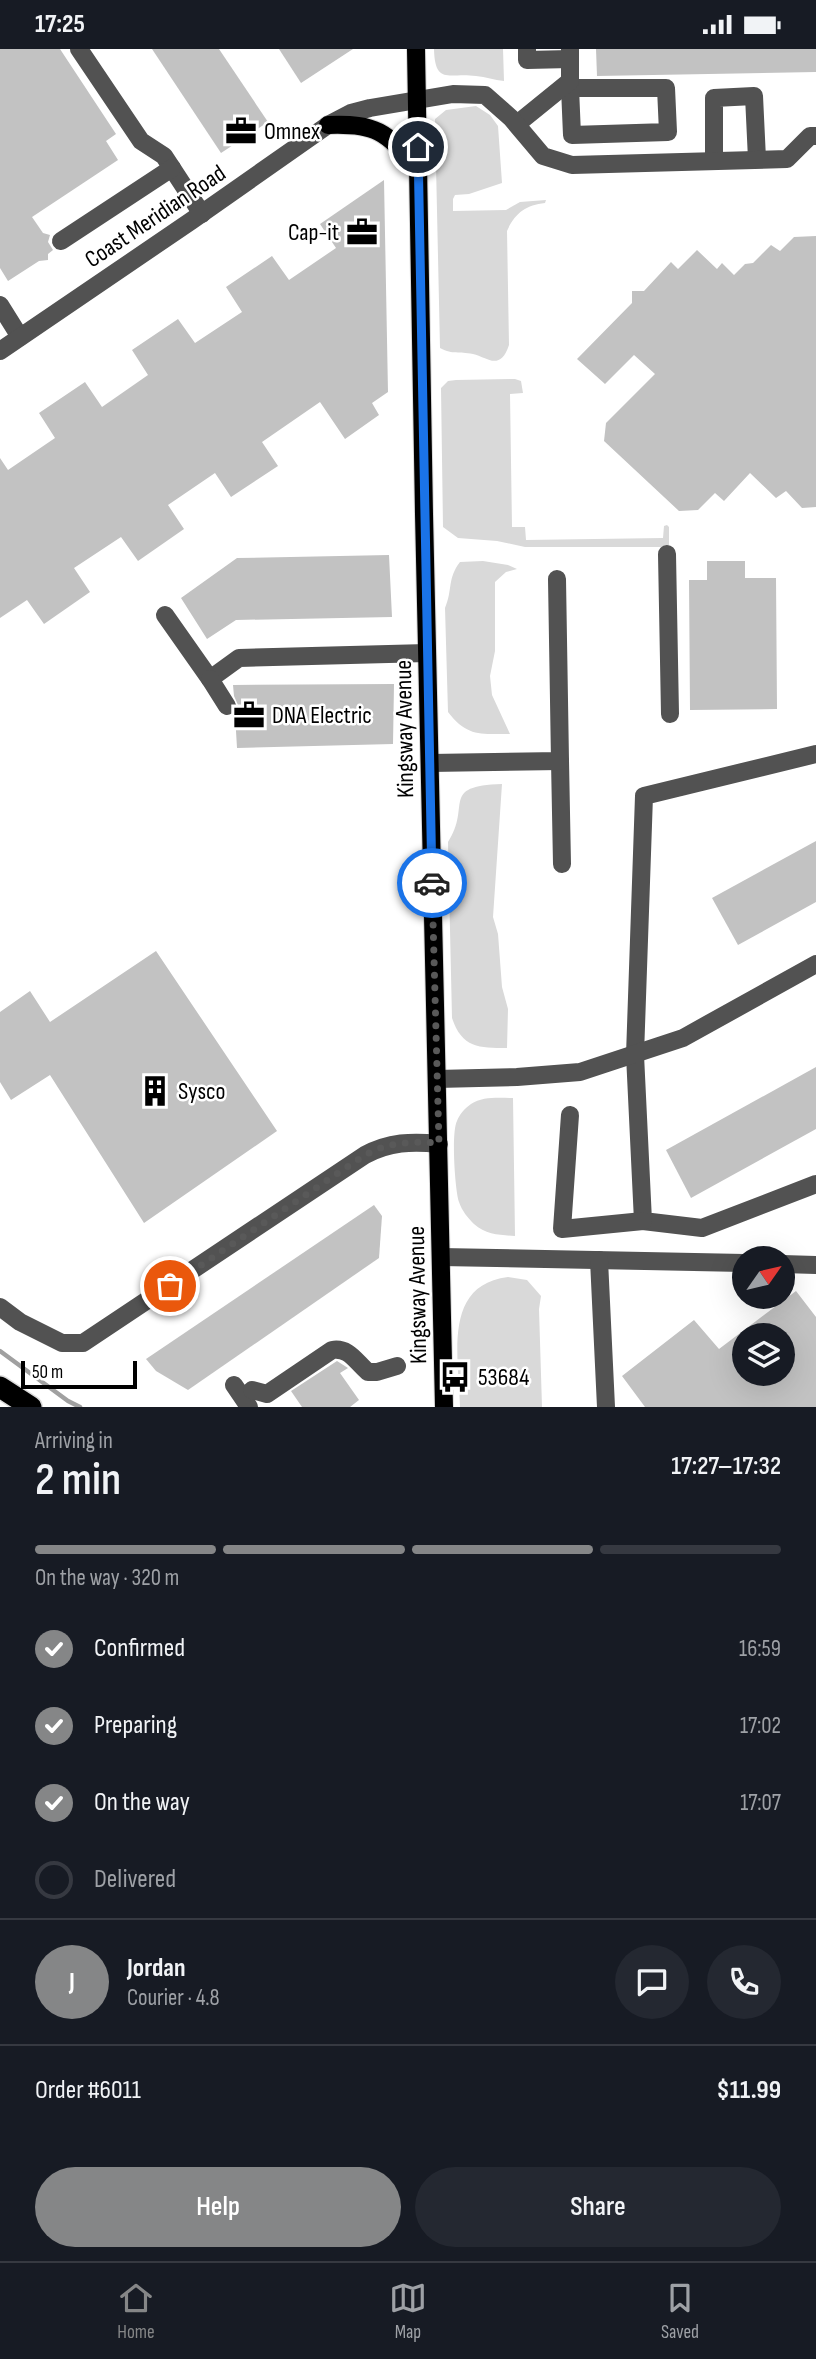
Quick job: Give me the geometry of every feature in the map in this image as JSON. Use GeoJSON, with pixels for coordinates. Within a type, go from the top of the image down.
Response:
{"type":"FeatureCollection","features":[{"type":"Feature","properties":{"kind":"highway"},"geometry":{"type":"LineString","coordinates":[[0,1387],[31,1407]]}},
{"type":"Feature","properties":{"kind":"main road","name":"Kingsway Avenue"},"geometry":{"type":"LineString","coordinates":[[416,49],[444,1407]]}},
{"type":"Feature","properties":{"kind":"main road"},"geometry":{"type":"LineString","coordinates":[[328,125],[361,125],[382,132],[419,169]]}},
{"type":"Feature","properties":{"kind":"street"},"geometry":{"type":"LineString","coordinates":[[79,49],[141,141],[164,156],[202,214]]}},
{"type":"Feature","properties":{"kind":"street"},"geometry":{"type":"LineString","coordinates":[[517,124],[570,84],[666,88],[668,132],[572,135],[570,84],[570,54],[527,59],[527,49]]}},
{"type":"Feature","properties":{"kind":"street","name":"Coast Meridian Road"},"geometry":{"type":"LineString","coordinates":[[0,351],[328,125],[359,110],[453,94],[485,95],[517,124],[543,156],[572,165],[787,159],[810,136],[816,136]]}},
{"type":"Feature","properties":{"kind":"street"},"geometry":{"type":"LineString","coordinates":[[714,161],[714,98],[754,96],[757,159]]}},
{"type":"Feature","properties":{"kind":"street"},"geometry":{"type":"LineString","coordinates":[[61,241],[172,168]]}},
{"type":"Feature","properties":{"kind":"street"},"geometry":{"type":"LineString","coordinates":[[0,305],[20,337]]}},
{"type":"Feature","properties":{"kind":"street"},"geometry":{"type":"LineString","coordinates":[[667,554],[670,714]]}},
{"type":"Feature","properties":{"kind":"street"},"geometry":{"type":"LineString","coordinates":[[557,579],[562,864]]}},
{"type":"Feature","properties":{"kind":"street"},"geometry":{"type":"LineString","coordinates":[[165,615],[227,706]]}},
{"type":"Feature","properties":{"kind":"street"},"geometry":{"type":"LineString","coordinates":[[209,679],[239,658],[427,653]]}},
{"type":"Feature","properties":{"kind":"street"},"geometry":{"type":"LineString","coordinates":[[643,1221],[635,1055],[644,796],[816,754]]}},
{"type":"Feature","properties":{"kind":"street"},"geometry":{"type":"LineString","coordinates":[[430,763],[560,761]]}},
{"type":"Feature","properties":{"kind":"street"},"geometry":{"type":"LineString","coordinates":[[437,1079],[580,1072],[683,1038],[816,964]]}},
{"type":"Feature","properties":{"kind":"street"},"geometry":{"type":"LineString","coordinates":[[570,1115],[562,1229],[643,1221],[702,1228],[816,1185]]}},
{"type":"Feature","properties":{"kind":"street"},"geometry":{"type":"LineString","coordinates":[[0,1307],[20,1322],[62,1343],[83,1343],[365,1155],[394,1144],[439,1143]]}},
{"type":"Feature","properties":{"kind":"street"},"geometry":{"type":"LineString","coordinates":[[441,1257],[732,1263]]}},
{"type":"Feature","properties":{"kind":"street"},"geometry":{"type":"LineString","coordinates":[[599,1260],[606,1407]]}},
{"type":"Feature","properties":{"kind":"street"},"geometry":{"type":"LineString","coordinates":[[795,1264],[816,1265]]}},
{"type":"Feature","properties":{"kind":"street"},"geometry":{"type":"LineString","coordinates":[[234,1385],[251,1399],[267,1394],[332,1350],[340,1349],[350,1354],[368,1372],[397,1366]]}},
{"type":"Feature","properties":{"kind":"shaded area"},"geometry":{"type":"Polygon","coordinates":[[[434,49],[503,49],[504,81],[476,76],[445,75],[437,68],[434,49]]]}},
{"type":"Feature","properties":{"kind":"shaded area"},"geometry":{"type":"Polygon","coordinates":[[[476,106],[490,115],[498,126],[502,183],[469,194],[455,195],[453,211],[506,210],[520,202],[546,200],[545,203],[522,211],[507,231],[509,345],[502,358],[497,361],[440,348],[435,119],[446,110],[476,106]]]}},
{"type":"Feature","properties":{"kind":"shaded area"},"geometry":{"type":"Polygon","coordinates":[[[456,380],[521,381],[523,393],[510,394],[512,527],[525,527],[526,540],[663,538],[664,526],[667,525],[669,547],[525,547],[497,541],[458,538],[443,527],[441,388],[448,381],[456,380]]]}},
{"type":"Feature","properties":{"kind":"shaded area"},"geometry":{"type":"Polygon","coordinates":[[[483,561],[517,569],[506,572],[495,582],[495,651],[490,676],[492,695],[510,734],[483,734],[468,730],[448,712],[445,608],[452,579],[460,562],[483,561]]]}},
{"type":"Feature","properties":{"kind":"shaded area"},"geometry":{"type":"Polygon","coordinates":[[[502,784],[493,917],[498,934],[502,987],[508,1009],[507,1048],[488,1048],[466,1041],[452,1018],[448,842],[455,829],[460,800],[464,794],[470,789],[502,784]]]}},
{"type":"Feature","properties":{"kind":"shaded area"},"geometry":{"type":"Polygon","coordinates":[[[513,1098],[515,1236],[484,1230],[465,1214],[458,1196],[454,1148],[455,1127],[467,1107],[486,1099],[513,1098]]]}},
{"type":"Feature","properties":{"kind":"shaded area"},"geometry":{"type":"Polygon","coordinates":[[[508,1277],[527,1280],[541,1296],[539,1309],[542,1407],[460,1407],[457,1346],[464,1309],[473,1294],[487,1283],[508,1277]]]}},
{"type":"Feature","properties":{"kind":"building"},"geometry":{"type":"Polygon","coordinates":[[[0,49],[60,49],[116,134],[106,141],[118,160],[32,217],[43,233],[50,235],[48,242],[53,250],[48,254],[48,260],[39,261],[8,281],[0,268],[0,49]]]}},
{"type":"Feature","properties":{"kind":"building"},"geometry":{"type":"Polygon","coordinates":[[[152,49],[219,49],[268,122],[221,153],[152,49]]]}},
{"type":"Feature","properties":{"kind":"building"},"geometry":{"type":"Polygon","coordinates":[[[279,49],[353,49],[301,83],[279,49]]]}},
{"type":"Feature","properties":{"kind":"building"},"geometry":{"type":"Polygon","coordinates":[[[596,49],[816,49],[816,72],[597,76],[596,49]]]}},
{"type":"Feature","properties":{"kind":"building"},"geometry":{"type":"Polygon","coordinates":[[[384,180],[388,392],[372,403],[379,415],[345,439],[320,402],[262,442],[278,466],[231,497],[215,473],[168,505],[184,529],[138,561],[121,537],[74,568],[90,592],[44,624],[27,600],[0,618],[0,458],[8,470],[55,438],[39,413],[85,382],[102,407],[148,375],[132,350],[178,319],[195,343],[242,312],[226,287],[272,256],[289,280],[336,248],[320,224],[384,180]]]}},
{"type":"Feature","properties":{"kind":"building"},"geometry":{"type":"Polygon","coordinates":[[[816,236],[816,507],[802,508],[786,491],[776,498],[750,473],[724,501],[715,493],[698,510],[679,511],[604,441],[606,423],[655,374],[634,355],[605,384],[577,359],[632,303],[632,291],[644,291],[671,262],[678,269],[697,250],[717,269],[722,263],[734,275],[745,264],[753,263],[771,245],[780,251],[794,237],[816,236]]]}},
{"type":"Feature","properties":{"kind":"building"},"geometry":{"type":"Polygon","coordinates":[[[389,555],[392,617],[236,620],[207,639],[181,598],[237,558],[389,555]]]}},
{"type":"Feature","properties":{"kind":"building"},"geometry":{"type":"Polygon","coordinates":[[[707,561],[745,561],[745,578],[776,578],[777,709],[690,710],[689,580],[707,580],[707,561]]]}},
{"type":"Feature","properties":{"kind":"building"},"geometry":{"type":"Polygon","coordinates":[[[394,684],[393,744],[237,748],[235,714],[238,705],[233,685],[394,684]]]}},
{"type":"Feature","properties":{"kind":"building"},"geometry":{"type":"Polygon","coordinates":[[[816,841],[816,902],[738,945],[712,898],[816,841]]]}},
{"type":"Feature","properties":{"kind":"building","name":"Sysco"},"geometry":{"type":"Polygon","coordinates":[[[156,951],[277,1131],[144,1223],[50,1075],[11,1100],[0,1082],[0,1012],[30,991],[50,1022],[156,951]]]}},
{"type":"Feature","properties":{"kind":"building"},"geometry":{"type":"Polygon","coordinates":[[[816,1067],[816,1129],[691,1198],[666,1150],[816,1067]]]}},
{"type":"Feature","properties":{"kind":"building"},"geometry":{"type":"Polygon","coordinates":[[[374,1205],[382,1216],[379,1258],[188,1390],[156,1371],[146,1359],[374,1205]]]}},
{"type":"Feature","properties":{"kind":"building"},"geometry":{"type":"Polygon","coordinates":[[[796,1291],[816,1317],[816,1407],[645,1407],[622,1376],[694,1320],[719,1349],[732,1339],[732,1386],[795,1386],[795,1323],[754,1323],[772,1309],[795,1309],[796,1291]]]}},
{"type":"Feature","properties":{"kind":"building"},"geometry":{"type":"Polygon","coordinates":[[[337,1361],[348,1368],[340,1373],[359,1400],[350,1407],[302,1407],[291,1391],[337,1361]]]}},
{"type":"Feature","properties":{"kind":"waterway"},"geometry":{"type":"LineString","coordinates":[[0,1351],[80,1407]]}},
{"type":"Feature","properties":{"kind":"way so far"},"geometry":{"type":"LineString","coordinates":[[170,1286],[377,1148],[414,1142],[439,1143],[432,883]]}},
{"type":"Feature","properties":{"kind":"place","name":"Omnex"},"geometry":{"type":"Point","coordinates":[241,131]}},
{"type":"Feature","properties":{"kind":"place","name":"Cap-it"},"geometry":{"type":"Point","coordinates":[362,232]}},
{"type":"Feature","properties":{"kind":"place","name":"DNA Electric"},"geometry":{"type":"Point","coordinates":[249,715]}},
{"type":"Feature","properties":{"kind":"place","name":"Sysco"},"geometry":{"type":"Point","coordinates":[155,1091]}},
{"type":"Feature","properties":{"kind":"place","name":"53684"},"geometry":{"type":"Point","coordinates":[455,1377]}},
{"type":"Feature","properties":{"kind":"route"},"geometry":{"type":"LineString","coordinates":[[418,147],[432,883]]}}]}
